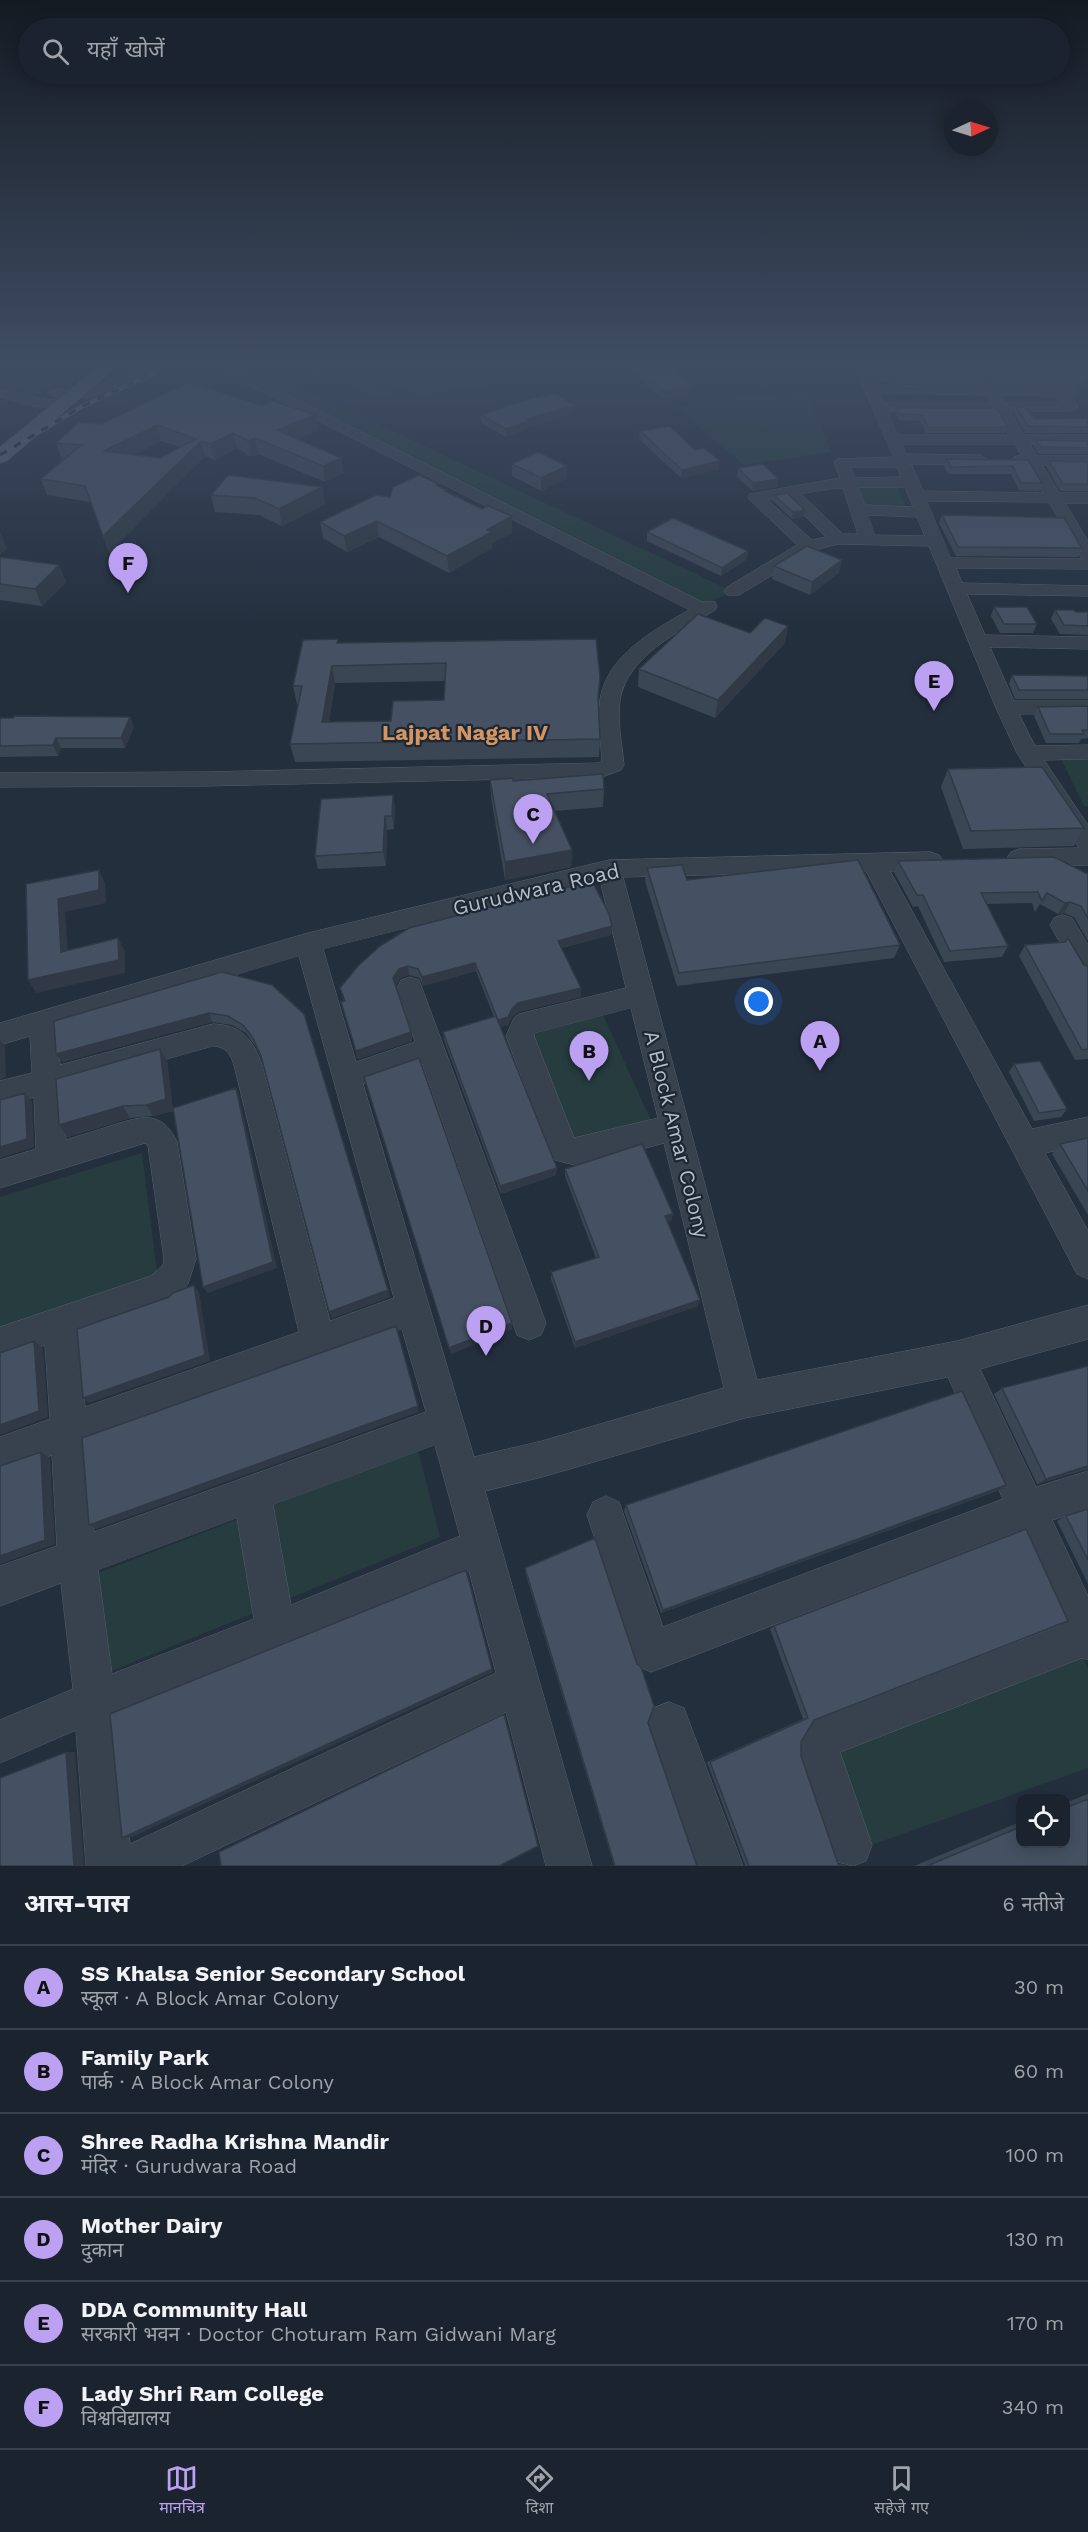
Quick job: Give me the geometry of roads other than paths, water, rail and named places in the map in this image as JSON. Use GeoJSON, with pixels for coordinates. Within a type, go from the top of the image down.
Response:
{"type":"FeatureCollection","features":[{"type":"Feature","properties":{"kind":"street"},"geometry":{"type":"LineString","coordinates":[[0,780],[205,779],[602,770],[613,765],[610,699],[613,683],[624,668],[651,642],[705,607],[395,453]]}},
{"type":"Feature","properties":{"kind":"street"},"geometry":{"type":"LineString","coordinates":[[899,453],[980,641],[1002,676],[1006,708],[1028,753],[1088,843]]}},
{"type":"Feature","properties":{"kind":"street"},"geometry":{"type":"LineString","coordinates":[[1028,453],[1088,555]]}},
{"type":"Feature","properties":{"kind":"street"},"geometry":{"type":"LineString","coordinates":[[868,539],[842,462],[1088,461]]}},
{"type":"Feature","properties":{"kind":"street"},"geometry":{"type":"LineString","coordinates":[[808,546],[756,497],[849,482],[920,502],[946,517]]}},
{"type":"Feature","properties":{"kind":"street"},"geometry":{"type":"LineString","coordinates":[[789,490],[838,539]]}},
{"type":"Feature","properties":{"kind":"street"},"geometry":{"type":"LineString","coordinates":[[858,510],[920,502],[1054,497],[1088,498]]}},
{"type":"Feature","properties":{"kind":"street"},"geometry":{"type":"LineString","coordinates":[[1045,519],[1088,520]]}},
{"type":"Feature","properties":{"kind":"street"},"geometry":{"type":"LineString","coordinates":[[733,591],[808,546],[838,539],[937,541]]}},
{"type":"Feature","properties":{"kind":"street"},"geometry":{"type":"LineString","coordinates":[[947,563],[1088,564]]}},
{"type":"Feature","properties":{"kind":"street"},"geometry":{"type":"LineString","coordinates":[[958,588],[1088,591]]}},
{"type":"Feature","properties":{"kind":"street"},"geometry":{"type":"LineString","coordinates":[[980,641],[1088,643]]}},
{"type":"Feature","properties":{"kind":"street"},"geometry":{"type":"LineString","coordinates":[[1006,708],[1088,707]]}},
{"type":"Feature","properties":{"kind":"street"},"geometry":{"type":"LineString","coordinates":[[1028,753],[1088,752]]}},
{"type":"Feature","properties":{"kind":"street"},"geometry":{"type":"LineString","coordinates":[[993,859],[1088,856]]}},
{"type":"Feature","properties":{"kind":"street","name":"Gurudwara Road"},"geometry":{"type":"LineString","coordinates":[[0,1034],[308,943],[609,869],[957,860]]}},
{"type":"Feature","properties":{"kind":"street"},"geometry":{"type":"LineString","coordinates":[[874,862],[1088,1263]]}},
{"type":"Feature","properties":{"kind":"street","name":"A Block Amar Colony"},"geometry":{"type":"LineString","coordinates":[[609,869],[745,1400]]}},
{"type":"Feature","properties":{"kind":"street"},"geometry":{"type":"LineString","coordinates":[[1063,925],[1088,968]]}},
{"type":"Feature","properties":{"kind":"street"},"geometry":{"type":"LineString","coordinates":[[308,943],[483,1546],[519,1684],[561,1863]]}},
{"type":"Feature","properties":{"kind":"street"},"geometry":{"type":"LineString","coordinates":[[410,988],[529,1323]]}},
{"type":"Feature","properties":{"kind":"street"},"geometry":{"type":"LineString","coordinates":[[641,995],[529,1022],[524,1026],[520,1036],[562,1145],[566,1150],[579,1152],[675,1126]]}},
{"type":"Feature","properties":{"kind":"street"},"geometry":{"type":"LineString","coordinates":[[43,1021],[52,1158]]}},
{"type":"Feature","properties":{"kind":"street"},"geometry":{"type":"LineString","coordinates":[[0,1095],[213,1035],[226,1035],[236,1040],[243,1050],[248,1065],[318,1341]]}},
{"type":"Feature","properties":{"kind":"street"},"geometry":{"type":"LineString","coordinates":[[347,1077],[431,1048]]}},
{"type":"Feature","properties":{"kind":"street"},"geometry":{"type":"LineString","coordinates":[[0,1174],[141,1130],[151,1130],[162,1142],[180,1259],[173,1280],[161,1290],[0,1344]]}},
{"type":"Feature","properties":{"kind":"street"},"geometry":{"type":"LineString","coordinates":[[1024,1144],[1088,1130]]}},
{"type":"Feature","properties":{"kind":"street"},"geometry":{"type":"LineString","coordinates":[[0,1455],[414,1308]]}},
{"type":"Feature","properties":{"kind":"street"},"geometry":{"type":"LineString","coordinates":[[462,1478],[542,1459],[745,1400],[957,1358],[1088,1322]]}},
{"type":"Feature","properties":{"kind":"street"},"geometry":{"type":"LineString","coordinates":[[61,1323],[77,1558],[95,1701],[108,1866]]}},
{"type":"Feature","properties":{"kind":"street"},"geometry":{"type":"LineString","coordinates":[[850,1845],[819,1756],[819,1745],[825,1737],[1087,1637],[957,1358]]}},
{"type":"Feature","properties":{"kind":"street"},"geometry":{"type":"LineString","coordinates":[[0,1586],[446,1423]]}},
{"type":"Feature","properties":{"kind":"street"},"geometry":{"type":"LineString","coordinates":[[606,1515],[651,1652],[1027,1509],[1088,1490]]}},
{"type":"Feature","properties":{"kind":"street"},"geometry":{"type":"LineString","coordinates":[[252,1493],[276,1631]]}},
{"type":"Feature","properties":{"kind":"street"},"geometry":{"type":"LineString","coordinates":[[0,1742],[95,1701],[276,1631],[483,1546]]}},
{"type":"Feature","properties":{"kind":"street"},"geometry":{"type":"LineString","coordinates":[[132,1866],[519,1684]]}},
{"type":"Feature","properties":{"kind":"street"},"geometry":{"type":"LineString","coordinates":[[669,1723],[720,1866]]}},
{"type":"Feature","properties":{"kind":"place","name":"Lady Shri Ram College"},"geometry":{"type":"Point","coordinates":[128,593]}},
{"type":"Feature","properties":{"kind":"place","name":"DDA Community Hall"},"geometry":{"type":"Point","coordinates":[934,711]}},
{"type":"Feature","properties":{"kind":"place","name":"Shree Radha Krishna Mandir"},"geometry":{"type":"Point","coordinates":[533,844]}},
{"type":"Feature","properties":{"kind":"place","name":"SS Khalsa Senior Secondary School"},"geometry":{"type":"Point","coordinates":[820,1071]}},
{"type":"Feature","properties":{"kind":"place","name":"Family Park"},"geometry":{"type":"Point","coordinates":[589,1081]}},
{"type":"Feature","properties":{"kind":"place","name":"Mother Dairy"},"geometry":{"type":"Point","coordinates":[486,1356]}},
{"type":"Feature","properties":{"kind":"district","name":"Lajpat Nagar IV"},"geometry":{"type":"Point","coordinates":[465,732]}}]}
